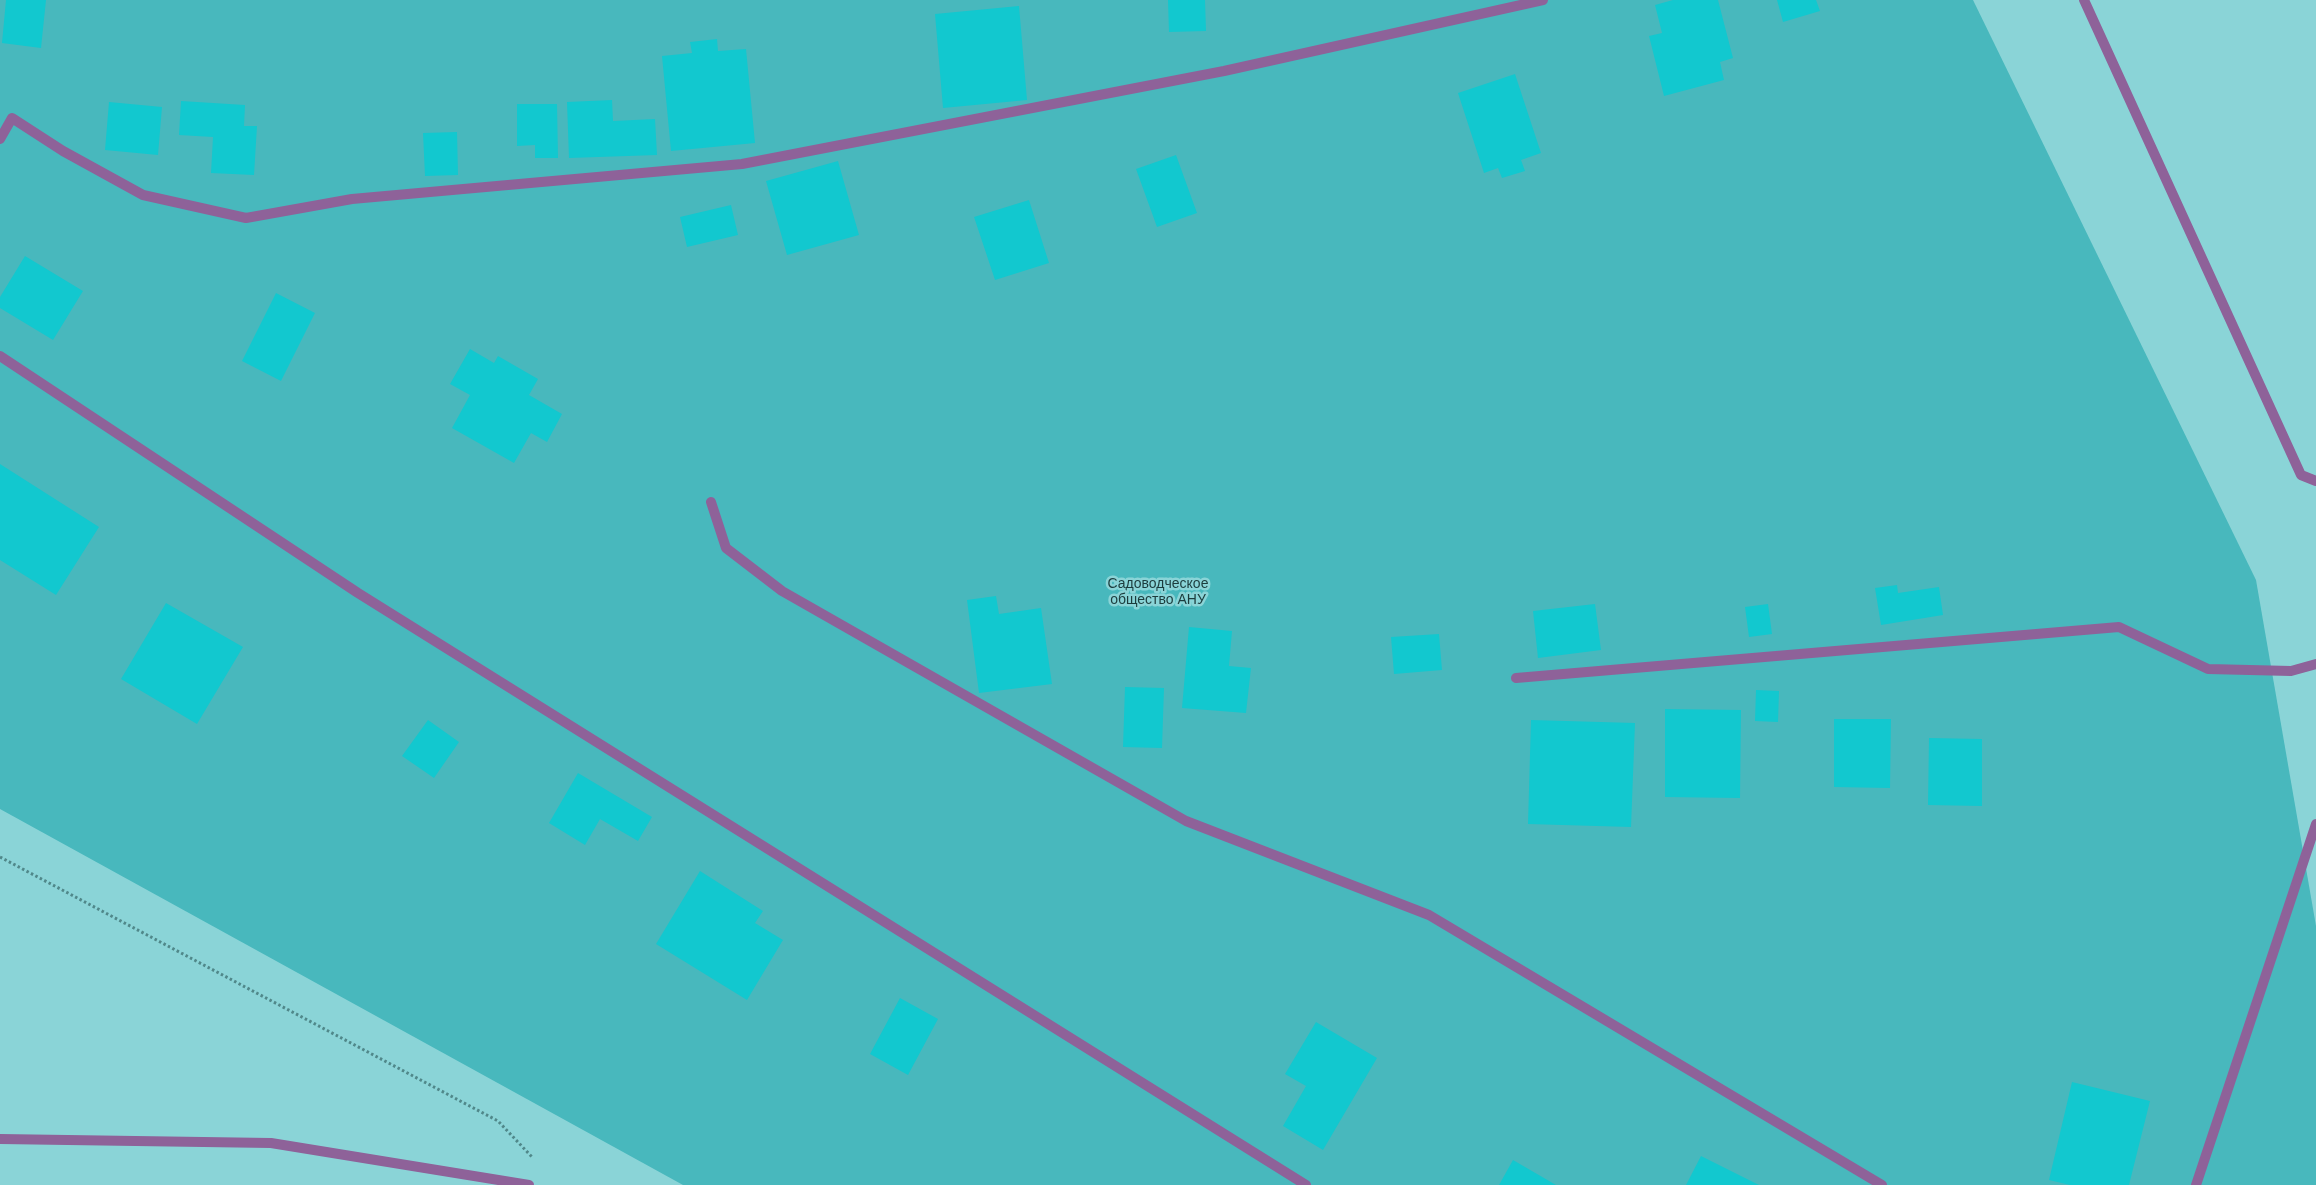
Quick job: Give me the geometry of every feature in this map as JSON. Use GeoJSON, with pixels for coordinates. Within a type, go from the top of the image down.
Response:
{"type":"FeatureCollection","features":[{"type":"Feature","properties":{"kind":"street"},"geometry":{"type":"LineString","coordinates":[[0,139],[12,118],[63,151],[143,195],[246,218],[352,199],[742,164],[1224,71],[1543,0]]}},
{"type":"Feature","properties":{"kind":"street"},"geometry":{"type":"LineString","coordinates":[[2084,0],[2302,475],[2316,481]]}},
{"type":"Feature","properties":{"kind":"street"},"geometry":{"type":"LineString","coordinates":[[0,356],[358,593],[1306,1185]]}},
{"type":"Feature","properties":{"kind":"street"},"geometry":{"type":"LineString","coordinates":[[710,502],[726,548],[782,591],[1186,821],[1428,915],[1882,1185]]}},
{"type":"Feature","properties":{"kind":"street"},"geometry":{"type":"LineString","coordinates":[[1516,678],[2119,628],[2208,669],[2291,671],[2316,664]]}},
{"type":"Feature","properties":{"kind":"street"},"geometry":{"type":"LineString","coordinates":[[2196,1185],[2316,824]]}},
{"type":"Feature","properties":{"kind":"street"},"geometry":{"type":"LineString","coordinates":[[0,1139],[271,1143],[529,1185]]}},
{"type":"Feature","properties":{"kind":"path"},"geometry":{"type":"LineString","coordinates":[[0,857],[498,1122],[539,1164]]}},
{"type":"Feature","properties":{"kind":"green space","name":"Садоводческое общество АНУ"},"geometry":{"type":"Polygon","coordinates":[[[0,0],[1973,0],[2256,580],[2316,926],[2316,1185],[683,1185],[0,809],[0,0]]]}},
{"type":"Feature","properties":{"kind":"building"},"geometry":{"type":"Polygon","coordinates":[[[6,0],[46,0],[41,48],[2,43],[6,0]]]}},
{"type":"Feature","properties":{"kind":"building"},"geometry":{"type":"Polygon","coordinates":[[[1168,0],[1205,0],[1206,31],[1169,32],[1168,0]]]}},
{"type":"Feature","properties":{"kind":"building"},"geometry":{"type":"Polygon","coordinates":[[[1673,0],[1718,0],[1733,58],[1720,62],[1724,80],[1664,96],[1649,36],[1662,33],[1655,5],[1673,0]]]}},
{"type":"Feature","properties":{"kind":"building"},"geometry":{"type":"Polygon","coordinates":[[[1777,0],[1816,0],[1820,11],[1783,22],[1777,0]]]}},
{"type":"Feature","properties":{"kind":"building"},"geometry":{"type":"Polygon","coordinates":[[[1019,6],[1027,100],[943,108],[935,14],[1019,6]]]}},
{"type":"Feature","properties":{"kind":"building"},"geometry":{"type":"Polygon","coordinates":[[[717,39],[718,51],[746,49],[755,143],[671,151],[662,56],[692,53],[690,42],[717,39]]]}},
{"type":"Feature","properties":{"kind":"building"},"geometry":{"type":"Polygon","coordinates":[[[1515,74],[1541,153],[1521,160],[1525,171],[1502,178],[1498,168],[1484,173],[1458,93],[1515,74]]]}},
{"type":"Feature","properties":{"kind":"building"},"geometry":{"type":"Polygon","coordinates":[[[612,100],[613,121],[655,119],[657,155],[569,158],[567,102],[612,100]]]}},
{"type":"Feature","properties":{"kind":"building"},"geometry":{"type":"Polygon","coordinates":[[[181,101],[245,105],[244,126],[257,126],[254,175],[211,173],[213,137],[179,135],[181,101]]]}},
{"type":"Feature","properties":{"kind":"building"},"geometry":{"type":"Polygon","coordinates":[[[109,102],[162,107],[158,155],[105,150],[109,102]]]}},
{"type":"Feature","properties":{"kind":"building"},"geometry":{"type":"Polygon","coordinates":[[[517,104],[557,104],[558,158],[535,158],[535,145],[517,146],[517,104]]]}},
{"type":"Feature","properties":{"kind":"building"},"geometry":{"type":"Polygon","coordinates":[[[457,132],[458,175],[425,176],[423,133],[457,132]]]}},
{"type":"Feature","properties":{"kind":"building"},"geometry":{"type":"Polygon","coordinates":[[[1176,155],[1197,213],[1157,227],[1136,169],[1176,155]]]}},
{"type":"Feature","properties":{"kind":"building"},"geometry":{"type":"Polygon","coordinates":[[[838,161],[859,235],[787,255],[766,181],[838,161]]]}},
{"type":"Feature","properties":{"kind":"building"},"geometry":{"type":"Polygon","coordinates":[[[1029,200],[1049,263],[995,280],[974,217],[1029,200]]]}},
{"type":"Feature","properties":{"kind":"building"},"geometry":{"type":"Polygon","coordinates":[[[731,205],[738,235],[687,247],[680,217],[731,205]]]}},
{"type":"Feature","properties":{"kind":"building"},"geometry":{"type":"Polygon","coordinates":[[[25,256],[83,291],[53,340],[0,308],[0,297],[25,256]]]}},
{"type":"Feature","properties":{"kind":"building"},"geometry":{"type":"Polygon","coordinates":[[[276,293],[315,313],[281,381],[242,361],[276,293]]]}},
{"type":"Feature","properties":{"kind":"building"},"geometry":{"type":"Polygon","coordinates":[[[470,349],[494,363],[498,356],[538,379],[529,395],[562,414],[547,442],[531,433],[514,463],[452,428],[470,395],[450,384],[470,349]]]}},
{"type":"Feature","properties":{"kind":"building"},"geometry":{"type":"Polygon","coordinates":[[[0,464],[99,527],[56,595],[0,560],[0,464]]]}},
{"type":"Feature","properties":{"kind":"building"},"geometry":{"type":"Polygon","coordinates":[[[1897,585],[1898,593],[1939,587],[1943,615],[1881,625],[1875,588],[1897,585]]]}},
{"type":"Feature","properties":{"kind":"building"},"geometry":{"type":"Polygon","coordinates":[[[996,596],[999,614],[1041,608],[1052,684],[979,693],[967,600],[996,596]]]}},
{"type":"Feature","properties":{"kind":"building"},"geometry":{"type":"Polygon","coordinates":[[[166,603],[243,647],[197,724],[121,679],[166,603]]]}},
{"type":"Feature","properties":{"kind":"building"},"geometry":{"type":"Polygon","coordinates":[[[1595,604],[1601,650],[1538,658],[1533,611],[1595,604]]]}},
{"type":"Feature","properties":{"kind":"building"},"geometry":{"type":"Polygon","coordinates":[[[1768,604],[1772,634],[1749,637],[1745,607],[1768,604]]]}},
{"type":"Feature","properties":{"kind":"building"},"geometry":{"type":"Polygon","coordinates":[[[1189,627],[1232,631],[1229,666],[1251,668],[1246,713],[1182,708],[1189,627]]]}},
{"type":"Feature","properties":{"kind":"building"},"geometry":{"type":"Polygon","coordinates":[[[1439,634],[1442,670],[1394,674],[1391,637],[1439,634]]]}},
{"type":"Feature","properties":{"kind":"building"},"geometry":{"type":"Polygon","coordinates":[[[1125,687],[1164,688],[1162,748],[1123,747],[1125,687]]]}},
{"type":"Feature","properties":{"kind":"building"},"geometry":{"type":"Polygon","coordinates":[[[1756,690],[1779,691],[1778,722],[1755,721],[1756,690]]]}},
{"type":"Feature","properties":{"kind":"building"},"geometry":{"type":"Polygon","coordinates":[[[1665,709],[1741,710],[1740,798],[1665,797],[1665,709]]]}},
{"type":"Feature","properties":{"kind":"building"},"geometry":{"type":"Polygon","coordinates":[[[1834,719],[1891,719],[1890,788],[1834,787],[1834,719]]]}},
{"type":"Feature","properties":{"kind":"building"},"geometry":{"type":"Polygon","coordinates":[[[428,720],[459,742],[434,778],[402,756],[428,720]]]}},
{"type":"Feature","properties":{"kind":"building"},"geometry":{"type":"Polygon","coordinates":[[[1531,720],[1635,723],[1631,827],[1528,824],[1531,720]]]}},
{"type":"Feature","properties":{"kind":"building"},"geometry":{"type":"Polygon","coordinates":[[[1929,738],[1982,739],[1982,806],[1928,805],[1929,738]]]}},
{"type":"Feature","properties":{"kind":"building"},"geometry":{"type":"Polygon","coordinates":[[[578,773],[652,817],[638,841],[600,819],[585,845],[549,823],[578,773]]]}},
{"type":"Feature","properties":{"kind":"building"},"geometry":{"type":"Polygon","coordinates":[[[700,871],[763,911],[755,923],[783,940],[747,1000],[656,944],[700,871]]]}},
{"type":"Feature","properties":{"kind":"building"},"geometry":{"type":"Polygon","coordinates":[[[900,998],[938,1019],[908,1075],[870,1054],[900,998]]]}},
{"type":"Feature","properties":{"kind":"building"},"geometry":{"type":"Polygon","coordinates":[[[1316,1022],[1377,1058],[1323,1150],[1283,1126],[1306,1086],[1285,1074],[1316,1022]]]}},
{"type":"Feature","properties":{"kind":"building"},"geometry":{"type":"Polygon","coordinates":[[[2072,1082],[2150,1101],[2129,1185],[2070,1185],[2049,1180],[2072,1082]]]}},
{"type":"Feature","properties":{"kind":"building"},"geometry":{"type":"Polygon","coordinates":[[[1701,1156],[1759,1185],[1686,1185],[1701,1156]]]}},
{"type":"Feature","properties":{"kind":"building"},"geometry":{"type":"Polygon","coordinates":[[[1513,1160],[1556,1185],[1499,1185],[1513,1160]]]}}]}
